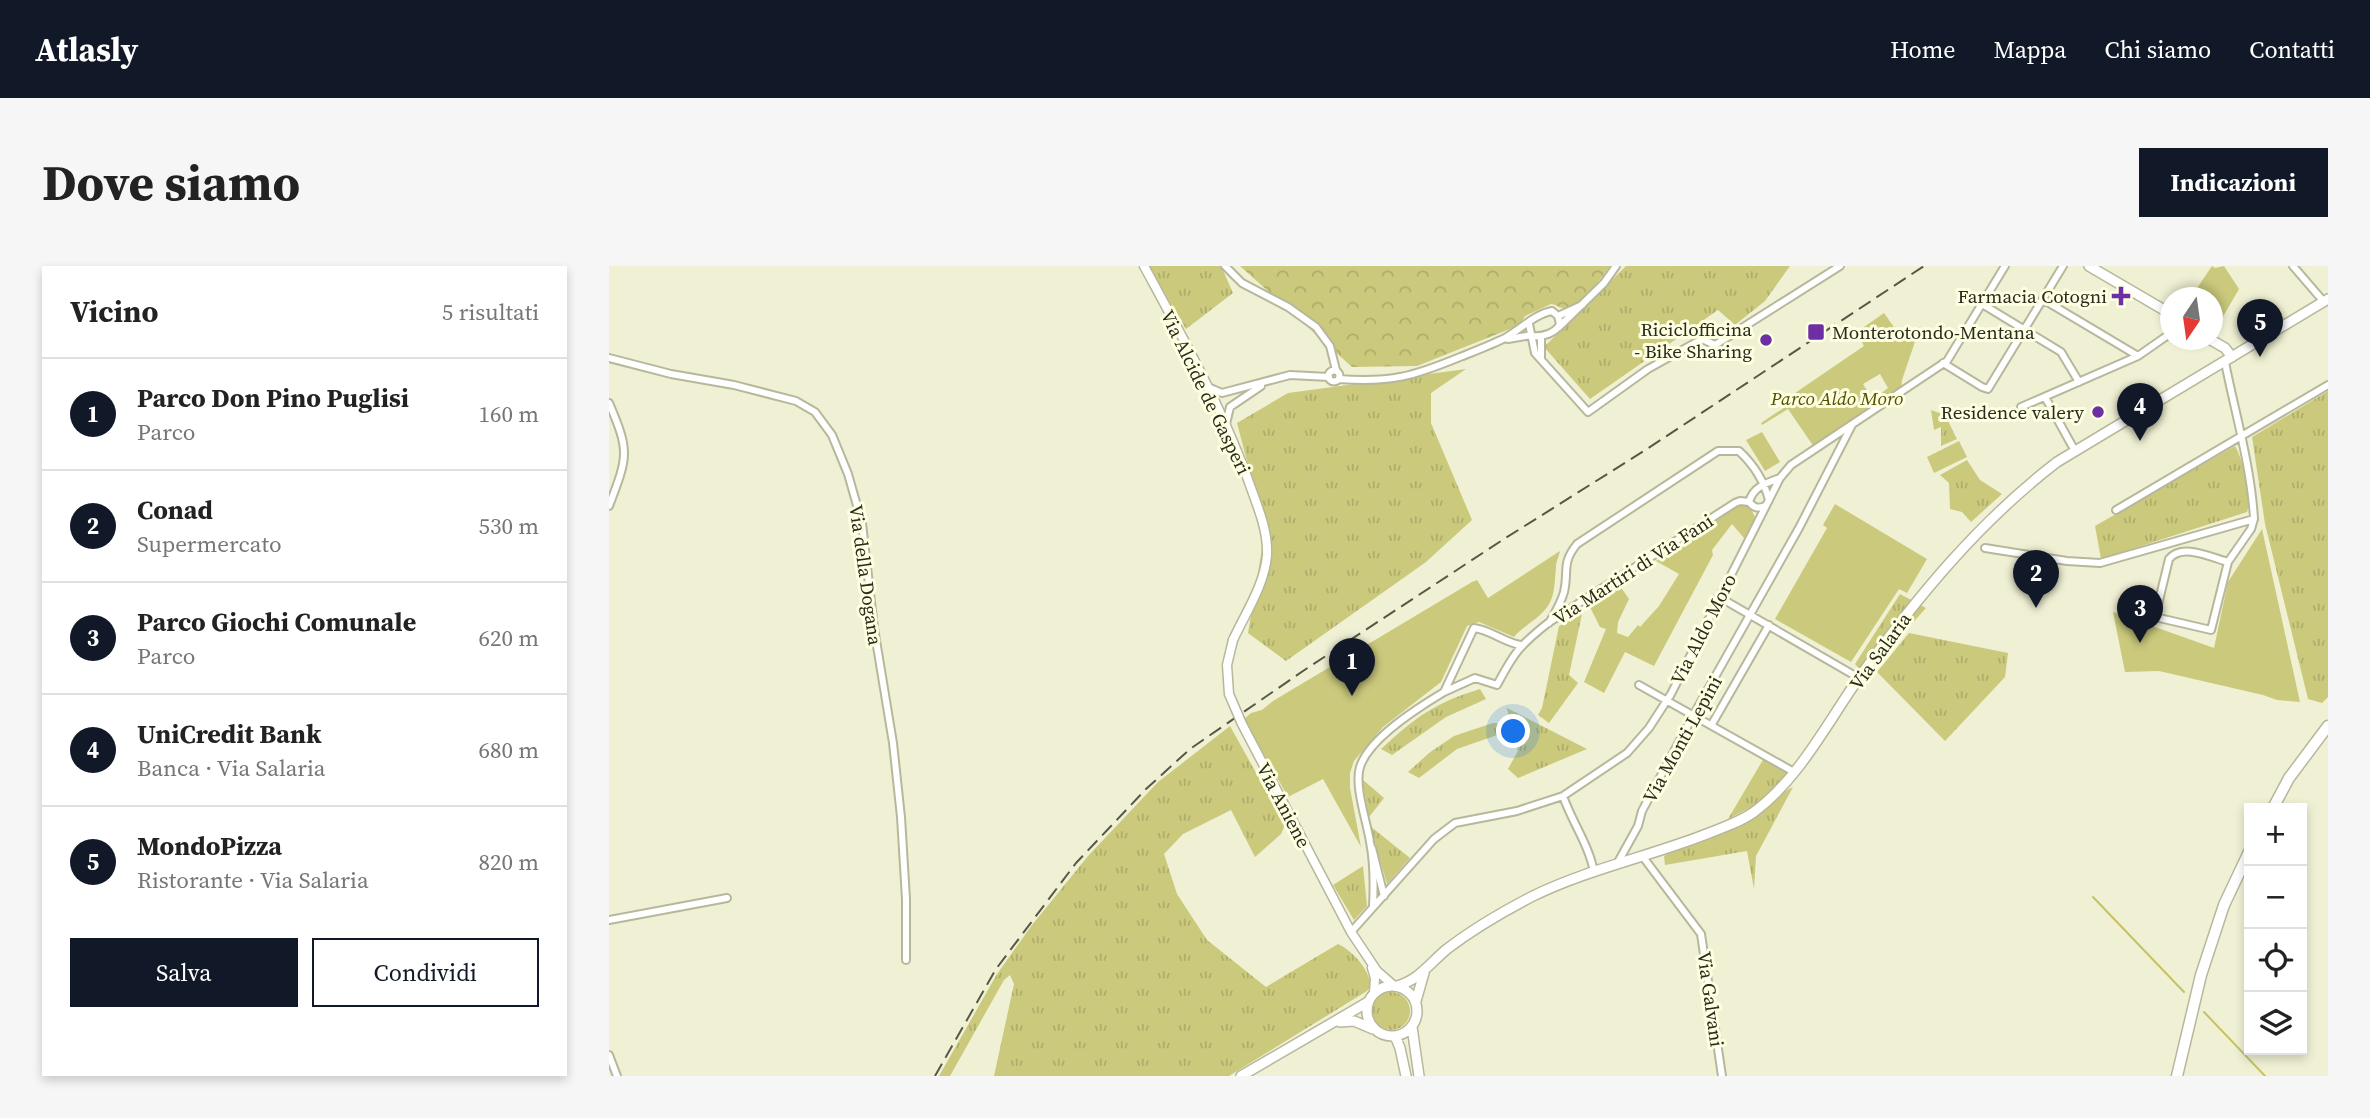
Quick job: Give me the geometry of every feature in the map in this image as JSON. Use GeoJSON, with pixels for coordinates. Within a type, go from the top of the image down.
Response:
{"type":"FeatureCollection","features":[{"type":"Feature","properties":{"kind":"main road"},"geometry":{"type":"LineString","coordinates":[[2091,267],[2160,308]]}},
{"type":"Feature","properties":{"kind":"main road","name":"Via Salaria"},"geometry":{"type":"LineString","coordinates":[[1374,993],[1379,988],[1413,980],[1447,950],[1509,909],[1555,886],[1735,823],[1754,811],[1794,772],[1912,606],[1953,557],[2043,472],[2326,301]]}},
{"type":"Feature","properties":{"kind":"main road"},"geometry":{"type":"LineString","coordinates":[[2223,347],[2229,359]]}},
{"type":"Feature","properties":{"kind":"main road"},"geometry":{"type":"LineString","coordinates":[[2276,803],[2290,778],[2328,726]]}},
{"type":"Feature","properties":{"kind":"main road"},"geometry":{"type":"LineString","coordinates":[[2177,1076],[2200,975],[2224,905],[2244,863]]}},
{"type":"Feature","properties":{"kind":"main road"},"geometry":{"type":"LineString","coordinates":[[1416,1002],[1424,972]]}},
{"type":"Feature","properties":{"kind":"main road"},"geometry":{"type":"LineString","coordinates":[[1395,985],[1412,994],[1416,1002],[1418,1010],[1412,1027],[1419,1076]]}},
{"type":"Feature","properties":{"kind":"main road"},"geometry":{"type":"LineString","coordinates":[[1241,1076],[1368,1002],[1374,993]]}},
{"type":"Feature","properties":{"kind":"main road"},"geometry":{"type":"LineString","coordinates":[[1368,1002],[1367,1017],[1375,1030]]}},
{"type":"Feature","properties":{"kind":"main road"},"geometry":{"type":"LineString","coordinates":[[1331,1024],[1354,1021],[1387,1036],[1395,1036],[1412,1027]]}},
{"type":"Feature","properties":{"kind":"main road"},"geometry":{"type":"LineString","coordinates":[[1395,1036],[1406,1076]]}},
{"type":"Feature","properties":{"kind":"street","name":"Via Alcide de Gasperi"},"geometry":{"type":"LineString","coordinates":[[1144,266],[1226,426],[1261,516],[1267,549],[1262,575],[1233,640]]}},
{"type":"Feature","properties":{"kind":"street"},"geometry":{"type":"LineString","coordinates":[[1225,266],[1242,284],[1288,307],[1314,325],[1330,345],[1339,379]]}},
{"type":"Feature","properties":{"kind":"street"},"geometry":{"type":"LineString","coordinates":[[1502,339],[1535,336],[1559,327],[1604,283],[1616,266]]}},
{"type":"Feature","properties":{"kind":"street"},"geometry":{"type":"LineString","coordinates":[[1529,324],[1541,359],[1588,412],[1677,351],[1702,339],[1715,345],[1840,266]]}},
{"type":"Feature","properties":{"kind":"street","name":"Via Aldo Moro"},"geometry":{"type":"LineString","coordinates":[[1351,932],[1434,839],[1455,823],[1517,811],[1563,796],[1627,753],[1649,728],[1667,700],[1780,478],[1791,465],[1943,363],[2005,266]]}},
{"type":"Feature","properties":{"kind":"street"},"geometry":{"type":"LineString","coordinates":[[1943,363],[1988,389],[2063,266]]}},
{"type":"Feature","properties":{"kind":"street"},"geometry":{"type":"LineString","coordinates":[[2293,266],[2326,301]]}},
{"type":"Feature","properties":{"kind":"street"},"geometry":{"type":"LineString","coordinates":[[2043,300],[2138,356]]}},
{"type":"Feature","properties":{"kind":"street"},"geometry":{"type":"LineString","coordinates":[[1982,304],[2061,352],[2079,383]]}},
{"type":"Feature","properties":{"kind":"street"},"geometry":{"type":"LineString","coordinates":[[1558,316],[1582,305]]}},
{"type":"Feature","properties":{"kind":"street"},"geometry":{"type":"LineString","coordinates":[[1206,385],[1222,393],[1290,375],[1329,377],[1333,382],[1339,379],[1376,381],[1411,376],[1502,339],[1545,313],[1552,311],[1558,316],[1559,327]]}},
{"type":"Feature","properties":{"kind":"street"},"geometry":{"type":"LineString","coordinates":[[2021,407],[2138,356],[2160,340]]}},
{"type":"Feature","properties":{"kind":"street","name":"Via della Dogana"},"geometry":{"type":"LineString","coordinates":[[609,358],[660,372],[743,387],[796,401],[815,412],[832,435],[848,474],[863,530],[874,628],[894,743],[906,899],[906,960]]}},
{"type":"Feature","properties":{"kind":"street"},"geometry":{"type":"LineString","coordinates":[[2228,562],[2182,550],[2173,553],[2169,559],[2155,617],[2211,630],[2228,562],[2251,529],[2254,519],[2229,359]]}},
{"type":"Feature","properties":{"kind":"street"},"geometry":{"type":"LineString","coordinates":[[1329,377],[1330,372],[1336,370]]}},
{"type":"Feature","properties":{"kind":"street"},"geometry":{"type":"LineString","coordinates":[[1222,393],[1216,405],[1230,407],[1264,384]]}},
{"type":"Feature","properties":{"kind":"street"},"geometry":{"type":"LineString","coordinates":[[2116,510],[2328,385]]}},
{"type":"Feature","properties":{"kind":"street"},"geometry":{"type":"LineString","coordinates":[[2045,397],[2075,451]]}},
{"type":"Feature","properties":{"kind":"street"},"geometry":{"type":"LineString","coordinates":[[609,402],[623,436],[625,450],[623,466],[609,506]]}},
{"type":"Feature","properties":{"kind":"street"},"geometry":{"type":"LineString","coordinates":[[1226,426],[1230,407]]}},
{"type":"Feature","properties":{"kind":"street","name":"Via Monti Lepini"},"geometry":{"type":"LineString","coordinates":[[1617,864],[1638,826],[1642,811],[1799,528],[1852,425]]}},
{"type":"Feature","properties":{"kind":"street"},"geometry":{"type":"LineString","coordinates":[[1548,623],[1558,608],[1564,591],[1565,563],[1577,544],[1707,458],[1718,452],[1739,451],[1750,461],[1763,484],[1767,503],[1759,508],[1751,504]]}},
{"type":"Feature","properties":{"kind":"street"},"geometry":{"type":"LineString","coordinates":[[1758,523],[1751,504],[1751,493],[1763,484],[1780,478]]}},
{"type":"Feature","properties":{"kind":"street","name":"Via Martiri di Via Fani"},"geometry":{"type":"LineString","coordinates":[[1371,847],[1359,784],[1360,766],[1367,754],[1396,724],[1413,710],[1475,678],[1497,685],[1521,645],[1548,623],[1735,503],[1740,501],[1751,504]]}},
{"type":"Feature","properties":{"kind":"street"},"geometry":{"type":"LineString","coordinates":[[1985,548],[2067,561],[2100,563],[2254,519]]}},
{"type":"Feature","properties":{"kind":"street"},"geometry":{"type":"LineString","coordinates":[[1719,597],[1852,674]]}},
{"type":"Feature","properties":{"kind":"street"},"geometry":{"type":"LineString","coordinates":[[1712,724],[1769,625]]}},
{"type":"Feature","properties":{"kind":"street"},"geometry":{"type":"LineString","coordinates":[[1444,692],[1474,628],[1521,645]]}},
{"type":"Feature","properties":{"kind":"street","name":"Via Aniene"},"geometry":{"type":"LineString","coordinates":[[1233,640],[1227,665],[1229,694],[1237,716],[1351,932],[1370,962],[1375,978],[1374,993]]}},
{"type":"Feature","properties":{"kind":"street"},"geometry":{"type":"LineString","coordinates":[[1639,685],[1794,772]]}},
{"type":"Feature","properties":{"kind":"street"},"geometry":{"type":"LineString","coordinates":[[1563,796],[1575,828],[1590,853],[1594,872]]}},
{"type":"Feature","properties":{"kind":"street"},"geometry":{"type":"LineString","coordinates":[[1371,847],[1384,896]]}},
{"type":"Feature","properties":{"kind":"street"},"geometry":{"type":"LineString","coordinates":[[1371,847],[1373,909]]}},
{"type":"Feature","properties":{"kind":"street","name":"Via Galvani"},"geometry":{"type":"LineString","coordinates":[[1643,857],[1701,934],[1722,1076]]}},
{"type":"Feature","properties":{"kind":"street"},"geometry":{"type":"LineString","coordinates":[[609,920],[727,898]]}},
{"type":"Feature","properties":{"kind":"street","name":"Via Aniene"},"geometry":{"type":"LineString","coordinates":[[1370,962],[1395,985]]}},
{"type":"Feature","properties":{"kind":"street"},"geometry":{"type":"LineString","coordinates":[[609,1055],[617,1076]]}},
{"type":"Feature","properties":{"kind":"green space"},"geometry":{"type":"Polygon","coordinates":[[[1148,266],[1221,266],[1233,293],[1186,329],[1148,266]]]}},
{"type":"Feature","properties":{"kind":"green space"},"geometry":{"type":"Polygon","coordinates":[[[1240,266],[1610,266],[1589,293],[1569,308],[1551,304],[1525,316],[1520,325],[1417,366],[1352,367],[1240,266]]]}},
{"type":"Feature","properties":{"kind":"green space"},"geometry":{"type":"Polygon","coordinates":[[[1626,266],[1790,266],[1765,301],[1735,325],[1718,310],[1590,399],[1544,347],[1626,266]]]}},
{"type":"Feature","properties":{"kind":"green space"},"geometry":{"type":"Polygon","coordinates":[[[2212,266],[2224,266],[2239,289],[2223,317],[2223,287],[2198,287],[2212,266]]]}},
{"type":"Feature","properties":{"kind":"green space","name":"Parco Aldo Moro"},"geometry":{"type":"Polygon","coordinates":[[[1884,313],[1901,337],[1920,327],[1901,390],[1880,404],[1875,398],[1888,388],[1880,374],[1863,384],[1876,405],[1814,447],[1788,409],[1762,425],[1761,423],[1797,399],[1795,393],[1864,346],[1857,332],[1884,313]]]}},
{"type":"Feature","properties":{"kind":"green space"},"geometry":{"type":"Polygon","coordinates":[[[1466,369],[1431,393],[1431,423],[1472,520],[1426,562],[1286,661],[1248,633],[1265,530],[1237,423],[1288,393],[1466,369]]]}},
{"type":"Feature","properties":{"kind":"green space"},"geometry":{"type":"Polygon","coordinates":[[[2328,391],[2328,697],[2322,703],[2308,699],[2265,524],[2252,437],[2328,391]]]}},
{"type":"Feature","properties":{"kind":"green space"},"geometry":{"type":"Polygon","coordinates":[[[1931,410],[1945,415],[1957,439],[1941,446],[1941,427],[1934,430],[1931,410]]]}},
{"type":"Feature","properties":{"kind":"green space"},"geometry":{"type":"Polygon","coordinates":[[[1762,432],[1780,462],[1765,471],[1746,440],[1762,432]]]}},
{"type":"Feature","properties":{"kind":"green space"},"geometry":{"type":"Polygon","coordinates":[[[1959,441],[1967,457],[1934,473],[1927,457],[1959,441]]]}},
{"type":"Feature","properties":{"kind":"green space"},"geometry":{"type":"Polygon","coordinates":[[[2235,446],[2246,479],[2247,512],[2101,559],[2095,526],[2235,446]]]}},
{"type":"Feature","properties":{"kind":"green space"},"geometry":{"type":"Polygon","coordinates":[[[1967,460],[1980,480],[2002,494],[1971,522],[1962,512],[1950,509],[1949,483],[1940,475],[1967,460]]]}},
{"type":"Feature","properties":{"kind":"green space"},"geometry":{"type":"Polygon","coordinates":[[[1748,503],[1756,519],[1744,538],[1732,524],[1712,550],[1713,555],[1654,666],[1625,652],[1604,693],[1584,682],[1606,629],[1600,627],[1590,607],[1620,586],[1629,599],[1618,622],[1617,633],[1628,637],[1659,606],[1679,574],[1656,561],[1740,504],[1748,503]]]}},
{"type":"Feature","properties":{"kind":"green space"},"geometry":{"type":"Polygon","coordinates":[[[1835,504],[1927,559],[1907,593],[1899,589],[1851,662],[1775,619],[1827,528],[1823,525],[1835,504]]]}},
{"type":"Feature","properties":{"kind":"green space"},"geometry":{"type":"Polygon","coordinates":[[[2262,529],[2300,702],[2277,700],[2159,671],[2125,672],[2113,612],[2214,648],[2228,582],[2262,529]]]}},
{"type":"Feature","properties":{"kind":"green space"},"geometry":{"type":"Polygon","coordinates":[[[1560,551],[1552,599],[1545,610],[1514,637],[1479,622],[1467,626],[1441,682],[1383,727],[1354,761],[1350,773],[1350,788],[1361,847],[1323,779],[1288,797],[1244,719],[1472,582],[1477,580],[1488,598],[1560,551]]]}},
{"type":"Feature","properties":{"kind":"green space"},"geometry":{"type":"Polygon","coordinates":[[[1900,594],[1926,608],[1865,676],[1855,664],[1900,594]]]}},
{"type":"Feature","properties":{"kind":"green space"},"geometry":{"type":"Polygon","coordinates":[[[1582,614],[1569,675],[1578,683],[1549,723],[1538,715],[1542,708],[1559,626],[1582,614]]]}},
{"type":"Feature","properties":{"kind":"green space"},"geometry":{"type":"Polygon","coordinates":[[[1909,633],[2008,653],[2005,677],[1945,741],[1877,672],[1909,633]]]}},
{"type":"Feature","properties":{"kind":"green space"},"geometry":{"type":"Polygon","coordinates":[[[1480,689],[1486,699],[1446,717],[1392,755],[1381,749],[1426,712],[1480,689]]]}},
{"type":"Feature","properties":{"kind":"green space"},"geometry":{"type":"Polygon","coordinates":[[[1507,708],[1587,749],[1518,778],[1508,769],[1518,751],[1507,708]]]}},
{"type":"Feature","properties":{"kind":"green space"},"geometry":{"type":"Polygon","coordinates":[[[1493,723],[1508,724],[1509,731],[1457,749],[1419,778],[1408,772],[1454,736],[1493,723]]]}},
{"type":"Feature","properties":{"kind":"green space"},"geometry":{"type":"Polygon","coordinates":[[[1230,726],[1285,825],[1281,834],[1255,857],[1231,810],[1183,834],[1164,854],[1177,894],[1207,940],[1266,987],[1338,944],[1355,956],[1364,967],[1371,986],[1367,991],[1229,1076],[994,1076],[1014,984],[1010,975],[1004,980],[950,1076],[939,1076],[997,974],[1032,925],[1088,856],[1158,782],[1230,726]]]}},
{"type":"Feature","properties":{"kind":"green space"},"geometry":{"type":"Polygon","coordinates":[[[1764,758],[1790,772],[1761,802],[1728,819],[1764,758]]]}},
{"type":"Feature","properties":{"kind":"green space"},"geometry":{"type":"Polygon","coordinates":[[[1362,779],[1384,798],[1369,817],[1362,779]]]}},
{"type":"Feature","properties":{"kind":"green space"},"geometry":{"type":"Polygon","coordinates":[[[1793,787],[1756,856],[1754,889],[1747,851],[1665,865],[1664,856],[1793,787]]]}},
{"type":"Feature","properties":{"kind":"green space"},"geometry":{"type":"Polygon","coordinates":[[[1370,826],[1410,858],[1387,884],[1370,826]]]}},
{"type":"Feature","properties":{"kind":"green space"},"geometry":{"type":"Polygon","coordinates":[[[1363,866],[1367,906],[1354,920],[1333,885],[1363,866]]]}},
{"type":"Feature","properties":{"kind":"green space"},"geometry":{"type":"Polygon","coordinates":[[[1391,992],[1405,997],[1410,1011],[1405,1025],[1391,1030],[1377,1025],[1372,1011],[1377,997],[1391,992]]]}},
{"type":"Feature","properties":{"kind":"waterway"},"geometry":{"type":"LineString","coordinates":[[2093,897],[2184,992]]}},
{"type":"Feature","properties":{"kind":"waterway"},"geometry":{"type":"LineString","coordinates":[[2204,1012],[2265,1076]]}},
{"type":"Feature","properties":{"kind":"railway"},"geometry":{"type":"LineString","coordinates":[[935,1076],[996,969],[1076,863],[1146,789],[1190,749],[1303,671],[1924,266]]}},
{"type":"Feature","properties":{"kind":"place","name":"Farmacia Cotogni"},"geometry":{"type":"Point","coordinates":[2121,296]}},
{"type":"Feature","properties":{"kind":"place","name":"Monterotondo-Mentana"},"geometry":{"type":"Point","coordinates":[1816,332]}},
{"type":"Feature","properties":{"kind":"place","name":"Riciclofficina - Bike Sharing"},"geometry":{"type":"Point","coordinates":[1766,340]}},
{"type":"Feature","properties":{"kind":"place","name":"MondoPizza"},"geometry":{"type":"Point","coordinates":[2260,357]}},
{"type":"Feature","properties":{"kind":"place","name":"Residence valery"},"geometry":{"type":"Point","coordinates":[2098,412]}},
{"type":"Feature","properties":{"kind":"place","name":"UniCredit Bank"},"geometry":{"type":"Point","coordinates":[2140,441]}},
{"type":"Feature","properties":{"kind":"place","name":"Conad"},"geometry":{"type":"Point","coordinates":[2036,608]}},
{"type":"Feature","properties":{"kind":"place","name":"Parco Giochi Comunale"},"geometry":{"type":"Point","coordinates":[2140,643]}},
{"type":"Feature","properties":{"kind":"place","name":"Parco Don Pino Puglisi"},"geometry":{"type":"Point","coordinates":[1352,696]}}]}
